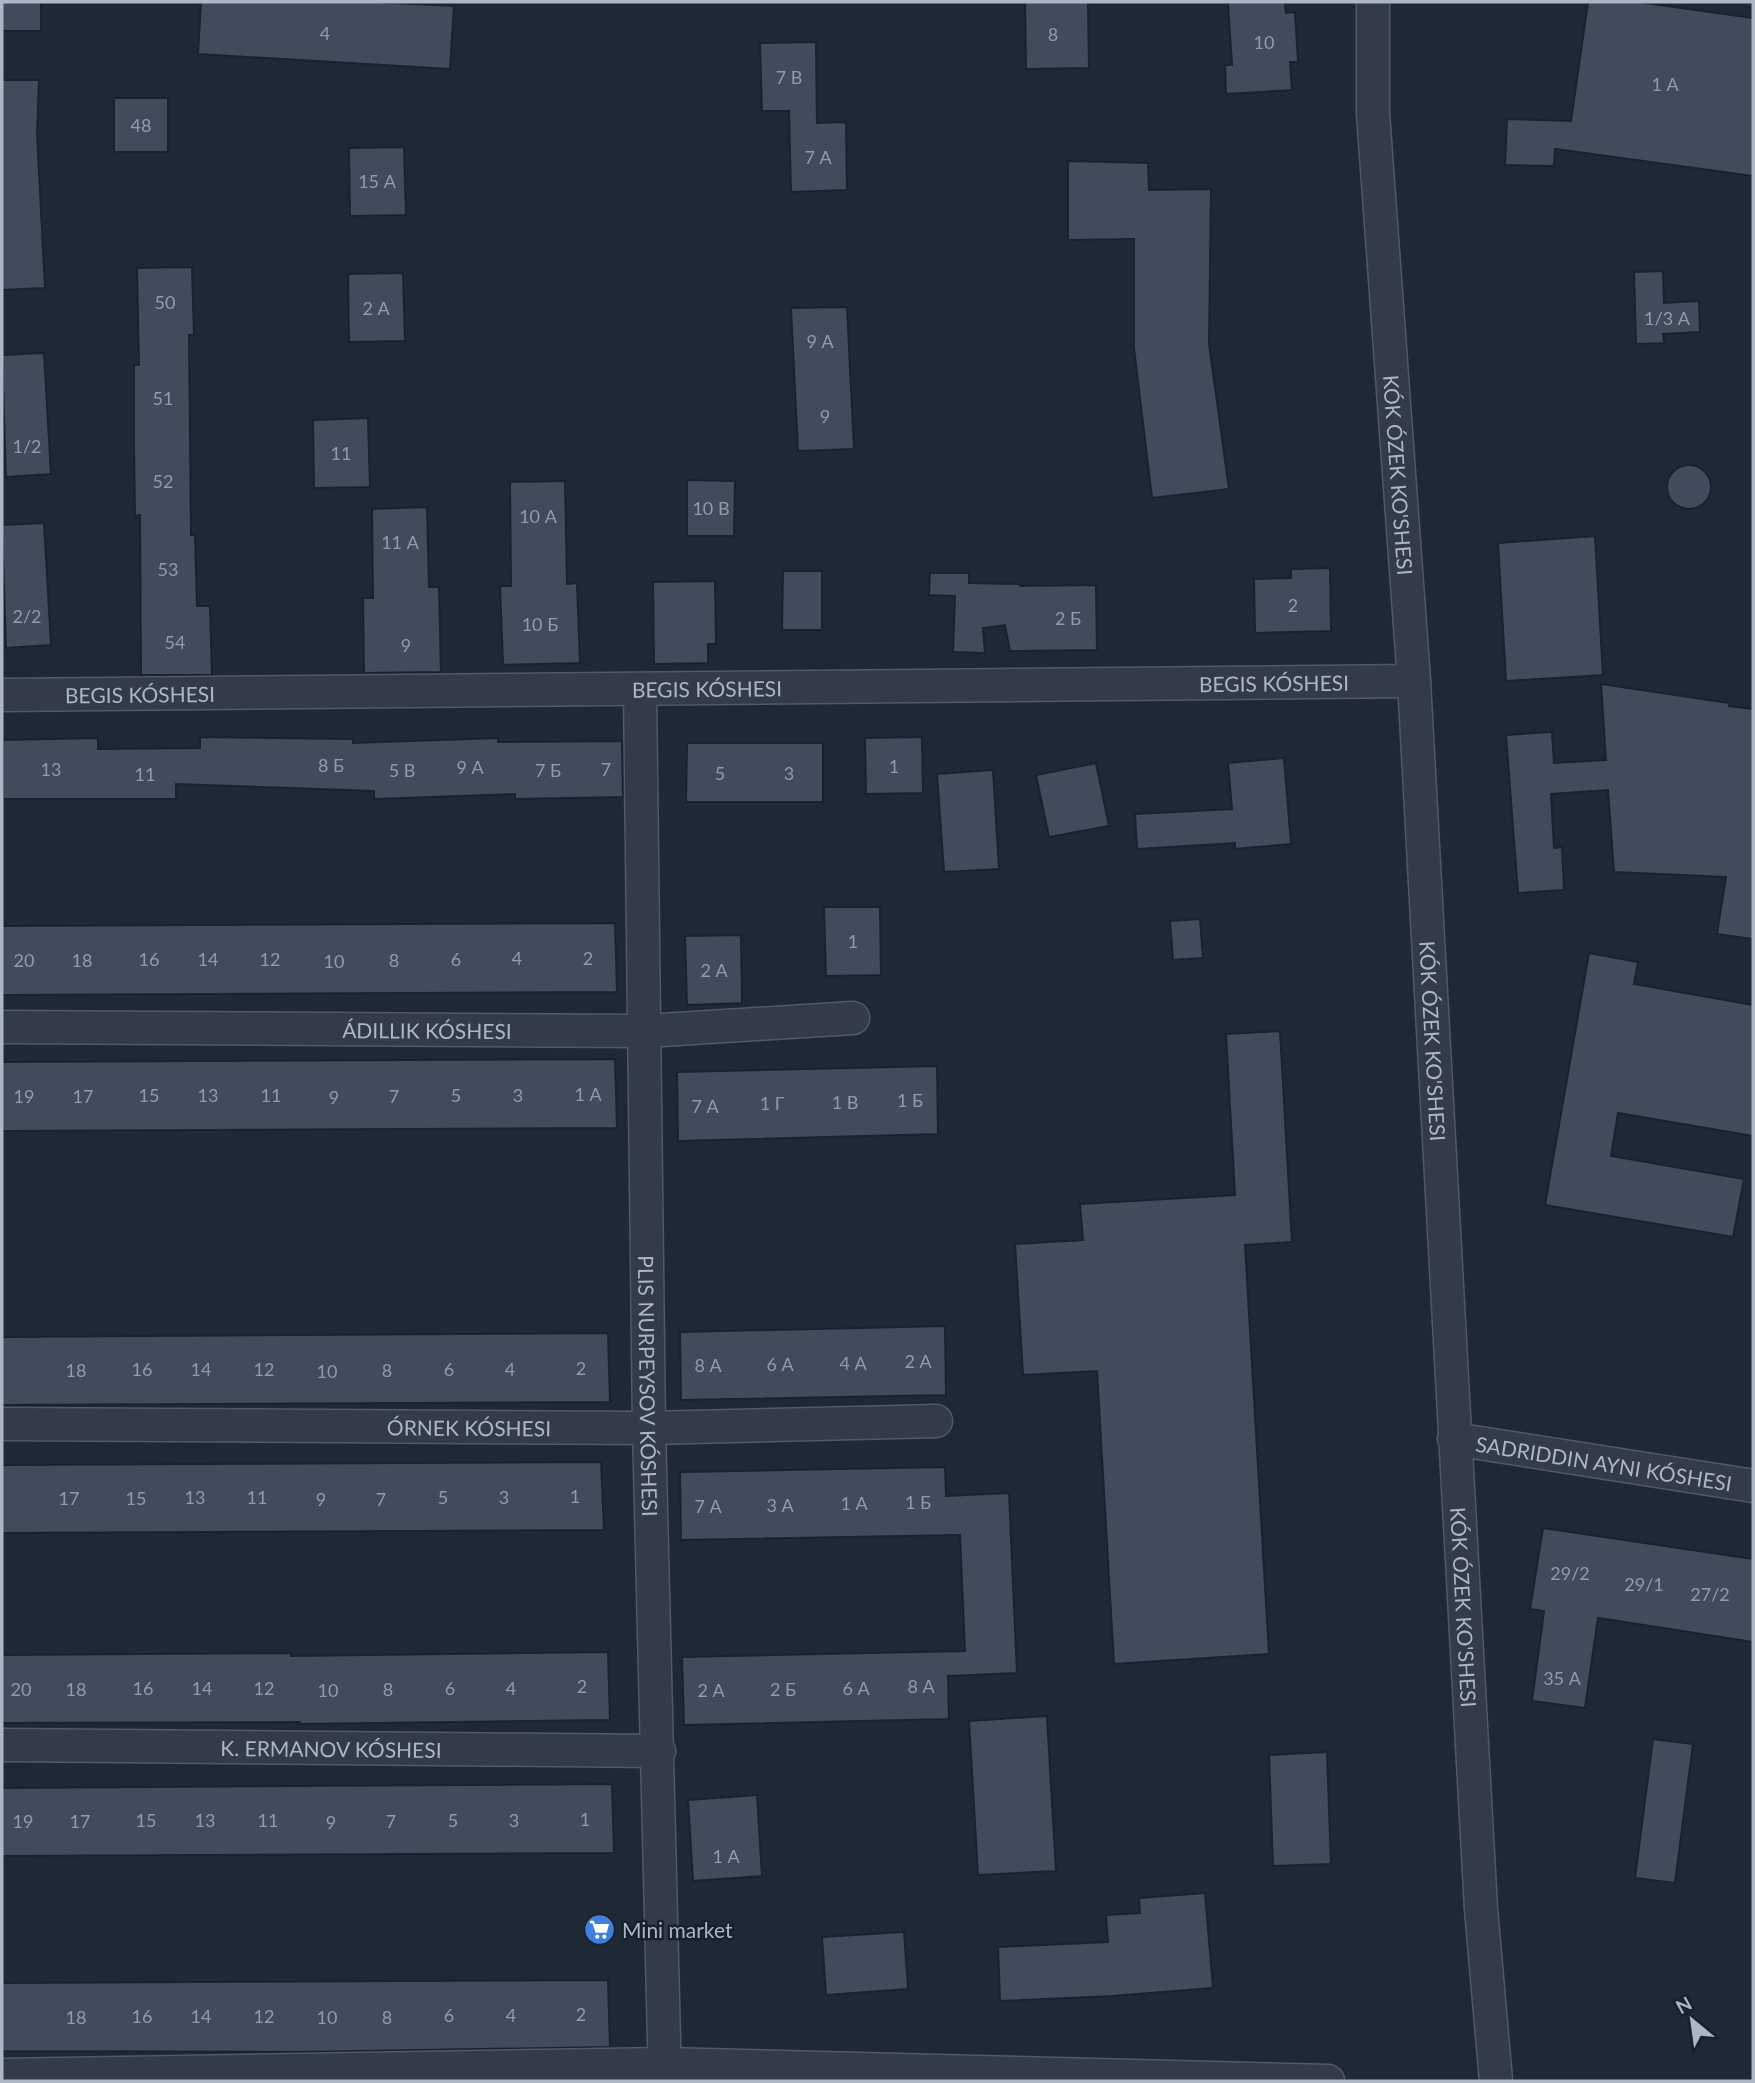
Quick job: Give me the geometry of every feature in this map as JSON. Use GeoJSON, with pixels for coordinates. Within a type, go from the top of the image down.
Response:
{"type":"FeatureCollection","features":[{"type":"Feature","properties":{"kind":"street","name":"KÓK ÓZEK KO'SHESI"},"geometry":{"type":"LineString","coordinates":[[1373,2],[1373,113],[1414,681],[1481,1909],[1496,2081]]}},
{"type":"Feature","properties":{"kind":"street","name":"BEGIS KÓSHESI"},"geometry":{"type":"LineString","coordinates":[[2,695],[1414,681]]}},
{"type":"Feature","properties":{"kind":"street","name":"PLIS NURPEYSOV KÓSHESI"},"geometry":{"type":"LineString","coordinates":[[640,690],[649,1428],[665,2073]]}},
{"type":"Feature","properties":{"kind":"street","name":"ÁDILLIK KÓSHESI"},"geometry":{"type":"LineString","coordinates":[[2,1027],[646,1031],[853,1018]]}},
{"type":"Feature","properties":{"kind":"street","name":"ÓRNEK KÓSHESI"},"geometry":{"type":"LineString","coordinates":[[2,1424],[649,1428],[936,1421]]}},
{"type":"Feature","properties":{"kind":"street","name":"SADRIDDIN AYNI KÓSHESI"},"geometry":{"type":"LineString","coordinates":[[1454,1439],[1753,1486]]}},
{"type":"Feature","properties":{"kind":"street","name":"K. ERMANOV KÓSHESI"},"geometry":{"type":"LineString","coordinates":[[2,1745],[659,1751]]}},
{"type":"Feature","properties":{"kind":"street"},"geometry":{"type":"LineString","coordinates":[[2,2075],[665,2073],[1328,2081]]}},
{"type":"Feature","properties":{"kind":"building"},"geometry":{"type":"Polygon","coordinates":[[[2,2],[41,2],[41,31],[2,31],[2,2]]]}},
{"type":"Feature","properties":{"kind":"building"},"geometry":{"type":"Polygon","coordinates":[[[201,2],[372,2],[454,6],[450,69],[198,54],[201,2]]]}},
{"type":"Feature","properties":{"kind":"building"},"geometry":{"type":"Polygon","coordinates":[[[1025,2],[1088,2],[1089,68],[1026,69],[1025,2]]]}},
{"type":"Feature","properties":{"kind":"building"},"geometry":{"type":"Polygon","coordinates":[[[1228,2],[1285,2],[1286,13],[1295,12],[1298,62],[1290,62],[1292,90],[1226,94],[1225,65],[1232,65],[1228,2]]]}},
{"type":"Feature","properties":{"kind":"building"},"geometry":{"type":"Polygon","coordinates":[[[1588,2],[1638,2],[1753,18],[1753,176],[1555,149],[1554,166],[1505,165],[1507,119],[1571,121],[1588,2]]]}},
{"type":"Feature","properties":{"kind":"building"},"geometry":{"type":"Polygon","coordinates":[[[816,42],[817,123],[846,122],[847,190],[791,192],[789,111],[762,111],[760,43],[816,42]]]}},
{"type":"Feature","properties":{"kind":"building"},"geometry":{"type":"Polygon","coordinates":[[[2,80],[39,80],[37,134],[45,288],[2,290],[2,80]]]}},
{"type":"Feature","properties":{"kind":"building"},"geometry":{"type":"Polygon","coordinates":[[[114,98],[168,98],[168,152],[114,152],[114,98]]]}},
{"type":"Feature","properties":{"kind":"building"},"geometry":{"type":"Polygon","coordinates":[[[404,147],[406,215],[350,216],[349,148],[404,147]]]}},
{"type":"Feature","properties":{"kind":"building"},"geometry":{"type":"Polygon","coordinates":[[[1068,161],[1148,163],[1149,190],[1211,189],[1209,344],[1229,489],[1152,498],[1134,348],[1134,239],[1068,240],[1068,161]]]}},
{"type":"Feature","properties":{"kind":"building"},"geometry":{"type":"Polygon","coordinates":[[[192,267],[194,335],[189,335],[191,535],[195,535],[197,606],[210,606],[212,675],[141,675],[140,515],[135,516],[134,447],[134,365],[139,365],[137,268],[192,267]]]}},
{"type":"Feature","properties":{"kind":"building"},"geometry":{"type":"Polygon","coordinates":[[[1663,271],[1664,303],[1699,301],[1700,332],[1663,334],[1664,343],[1636,344],[1634,272],[1663,271]]]}},
{"type":"Feature","properties":{"kind":"building"},"geometry":{"type":"Polygon","coordinates":[[[403,273],[405,341],[349,342],[348,274],[403,273]]]}},
{"type":"Feature","properties":{"kind":"building"},"geometry":{"type":"Polygon","coordinates":[[[847,307],[854,449],[798,451],[791,308],[847,307]]]}},
{"type":"Feature","properties":{"kind":"building"},"geometry":{"type":"Polygon","coordinates":[[[44,353],[51,474],[6,477],[2,355],[44,353]]]}},
{"type":"Feature","properties":{"kind":"building"},"geometry":{"type":"Polygon","coordinates":[[[368,418],[370,487],[314,488],[313,420],[368,418]]]}},
{"type":"Feature","properties":{"kind":"building"},"geometry":{"type":"Polygon","coordinates":[[[1689,465],[1705,471],[1711,487],[1705,503],[1689,509],[1673,503],[1667,487],[1673,471],[1689,465]]]}},
{"type":"Feature","properties":{"kind":"building"},"geometry":{"type":"Polygon","coordinates":[[[687,480],[735,481],[734,536],[687,536],[687,480]]]}},
{"type":"Feature","properties":{"kind":"building"},"geometry":{"type":"Polygon","coordinates":[[[565,481],[567,584],[577,583],[580,663],[503,665],[500,586],[511,586],[510,482],[565,481]]]}},
{"type":"Feature","properties":{"kind":"building"},"geometry":{"type":"Polygon","coordinates":[[[427,507],[429,587],[439,587],[441,672],[364,673],[363,598],[373,598],[372,509],[427,507]]]}},
{"type":"Feature","properties":{"kind":"building"},"geometry":{"type":"Polygon","coordinates":[[[44,523],[51,645],[6,648],[2,525],[44,523]]]}},
{"type":"Feature","properties":{"kind":"building"},"geometry":{"type":"Polygon","coordinates":[[[1595,536],[1603,675],[1506,681],[1498,543],[1595,536]]]}},
{"type":"Feature","properties":{"kind":"building"},"geometry":{"type":"Polygon","coordinates":[[[1330,568],[1331,631],[1255,633],[1254,579],[1291,578],[1291,569],[1330,568]]]}},
{"type":"Feature","properties":{"kind":"building"},"geometry":{"type":"Polygon","coordinates":[[[783,571],[822,571],[822,630],[782,630],[783,571]]]}},
{"type":"Feature","properties":{"kind":"building"},"geometry":{"type":"Polygon","coordinates":[[[930,573],[969,573],[969,583],[1020,586],[1096,585],[1097,650],[1010,651],[1005,625],[983,628],[985,653],[953,652],[955,596],[929,595],[930,573]]]}},
{"type":"Feature","properties":{"kind":"building"},"geometry":{"type":"Polygon","coordinates":[[[715,581],[716,644],[708,644],[708,663],[654,664],[653,582],[715,581]]]}},
{"type":"Feature","properties":{"kind":"building"},"geometry":{"type":"Polygon","coordinates":[[[1601,684],[1753,709],[1753,939],[1717,934],[1726,877],[1614,872],[1608,790],[1551,794],[1554,848],[1562,847],[1564,890],[1518,893],[1506,735],[1552,732],[1554,763],[1606,760],[1601,684]]]}},
{"type":"Feature","properties":{"kind":"building"},"geometry":{"type":"Polygon","coordinates":[[[200,737],[353,739],[353,743],[498,738],[498,742],[622,741],[623,797],[515,799],[515,794],[374,799],[374,791],[176,784],[176,799],[3,799],[3,740],[98,738],[98,749],[200,748],[200,737]]]}},
{"type":"Feature","properties":{"kind":"building"},"geometry":{"type":"Polygon","coordinates":[[[922,737],[923,793],[866,794],[865,738],[922,737]]]}},
{"type":"Feature","properties":{"kind":"building"},"geometry":{"type":"Polygon","coordinates":[[[687,743],[823,743],[823,802],[686,802],[687,743]]]}},
{"type":"Feature","properties":{"kind":"building"},"geometry":{"type":"Polygon","coordinates":[[[1284,758],[1291,844],[1235,849],[1235,843],[1137,849],[1135,814],[1232,809],[1228,763],[1284,758]]]}},
{"type":"Feature","properties":{"kind":"building"},"geometry":{"type":"Polygon","coordinates":[[[1096,763],[1109,826],[1049,837],[1036,775],[1096,763]]]}},
{"type":"Feature","properties":{"kind":"building"},"geometry":{"type":"Polygon","coordinates":[[[993,770],[999,869],[944,872],[937,774],[993,770]]]}},
{"type":"Feature","properties":{"kind":"building"},"geometry":{"type":"Polygon","coordinates":[[[824,907],[880,907],[881,975],[826,976],[824,907]]]}},
{"type":"Feature","properties":{"kind":"building"},"geometry":{"type":"Polygon","coordinates":[[[1200,919],[1203,958],[1173,960],[1170,921],[1200,919]]]}},
{"type":"Feature","properties":{"kind":"building"},"geometry":{"type":"Polygon","coordinates":[[[615,923],[617,992],[2,995],[2,926],[615,923]]]}},
{"type":"Feature","properties":{"kind":"building"},"geometry":{"type":"Polygon","coordinates":[[[741,935],[742,1003],[687,1005],[685,936],[741,935]]]}},
{"type":"Feature","properties":{"kind":"building"},"geometry":{"type":"Polygon","coordinates":[[[1589,953],[1638,962],[1634,984],[1753,1005],[1753,1136],[1618,1113],[1611,1156],[1744,1179],[1733,1237],[1545,1205],[1589,953]]]}},
{"type":"Feature","properties":{"kind":"building"},"geometry":{"type":"Polygon","coordinates":[[[1280,1031],[1292,1242],[1245,1245],[1269,1654],[1114,1664],[1097,1371],[1023,1375],[1015,1244],[1083,1240],[1080,1204],[1235,1195],[1226,1034],[1280,1031]]]}},
{"type":"Feature","properties":{"kind":"building"},"geometry":{"type":"Polygon","coordinates":[[[615,1059],[617,1128],[2,1131],[2,1062],[615,1059]]]}},
{"type":"Feature","properties":{"kind":"building"},"geometry":{"type":"Polygon","coordinates":[[[937,1066],[938,1134],[678,1141],[677,1072],[937,1066]]]}},
{"type":"Feature","properties":{"kind":"building"},"geometry":{"type":"Polygon","coordinates":[[[945,1326],[946,1395],[681,1400],[680,1332],[945,1326]]]}},
{"type":"Feature","properties":{"kind":"building"},"geometry":{"type":"Polygon","coordinates":[[[608,1333],[610,1402],[2,1405],[2,1337],[608,1333]]]}},
{"type":"Feature","properties":{"kind":"building"},"geometry":{"type":"Polygon","coordinates":[[[601,1462],[604,1530],[2,1533],[2,1465],[601,1462]]]}},
{"type":"Feature","properties":{"kind":"building"},"geometry":{"type":"Polygon","coordinates":[[[945,1467],[946,1496],[1009,1493],[1017,1673],[948,1676],[949,1719],[684,1725],[682,1657],[965,1651],[960,1535],[681,1540],[680,1472],[945,1467]]]}},
{"type":"Feature","properties":{"kind":"building"},"geometry":{"type":"Polygon","coordinates":[[[1543,1528],[1753,1559],[1753,1642],[1598,1618],[1585,1708],[1532,1701],[1544,1611],[1530,1609],[1543,1528]]]}},
{"type":"Feature","properties":{"kind":"building"},"geometry":{"type":"Polygon","coordinates":[[[608,1652],[610,1720],[300,1724],[2,1723],[2,1655],[291,1653],[291,1656],[608,1652]]]}},
{"type":"Feature","properties":{"kind":"building"},"geometry":{"type":"Polygon","coordinates":[[[1047,1716],[1056,1871],[978,1875],[969,1721],[1047,1716]]]}},
{"type":"Feature","properties":{"kind":"building"},"geometry":{"type":"Polygon","coordinates":[[[1653,1739],[1693,1744],[1675,1883],[1635,1878],[1653,1739]]]}},
{"type":"Feature","properties":{"kind":"building"},"geometry":{"type":"Polygon","coordinates":[[[1327,1752],[1331,1864],[1273,1866],[1269,1755],[1327,1752]]]}},
{"type":"Feature","properties":{"kind":"building"},"geometry":{"type":"Polygon","coordinates":[[[612,1784],[614,1853],[2,1856],[2,1788],[612,1784]]]}},
{"type":"Feature","properties":{"kind":"building"},"geometry":{"type":"Polygon","coordinates":[[[757,1795],[762,1876],[693,1881],[688,1800],[757,1795]]]}},
{"type":"Feature","properties":{"kind":"building"},"geometry":{"type":"Polygon","coordinates":[[[1205,1893],[1213,1988],[1000,2001],[998,1947],[1108,1942],[1106,1915],[1140,1913],[1139,1898],[1205,1893]]]}},
{"type":"Feature","properties":{"kind":"building"},"geometry":{"type":"Polygon","coordinates":[[[904,1932],[908,1989],[826,1995],[822,1937],[904,1932]]]}},
{"type":"Feature","properties":{"kind":"building"},"geometry":{"type":"Polygon","coordinates":[[[608,1980],[610,2047],[299,2052],[2,2051],[2,1983],[608,1980]]]}},
{"type":"Feature","properties":{"kind":"place","name":"Mini market"},"geometry":{"type":"Point","coordinates":[599,1929]}}]}
